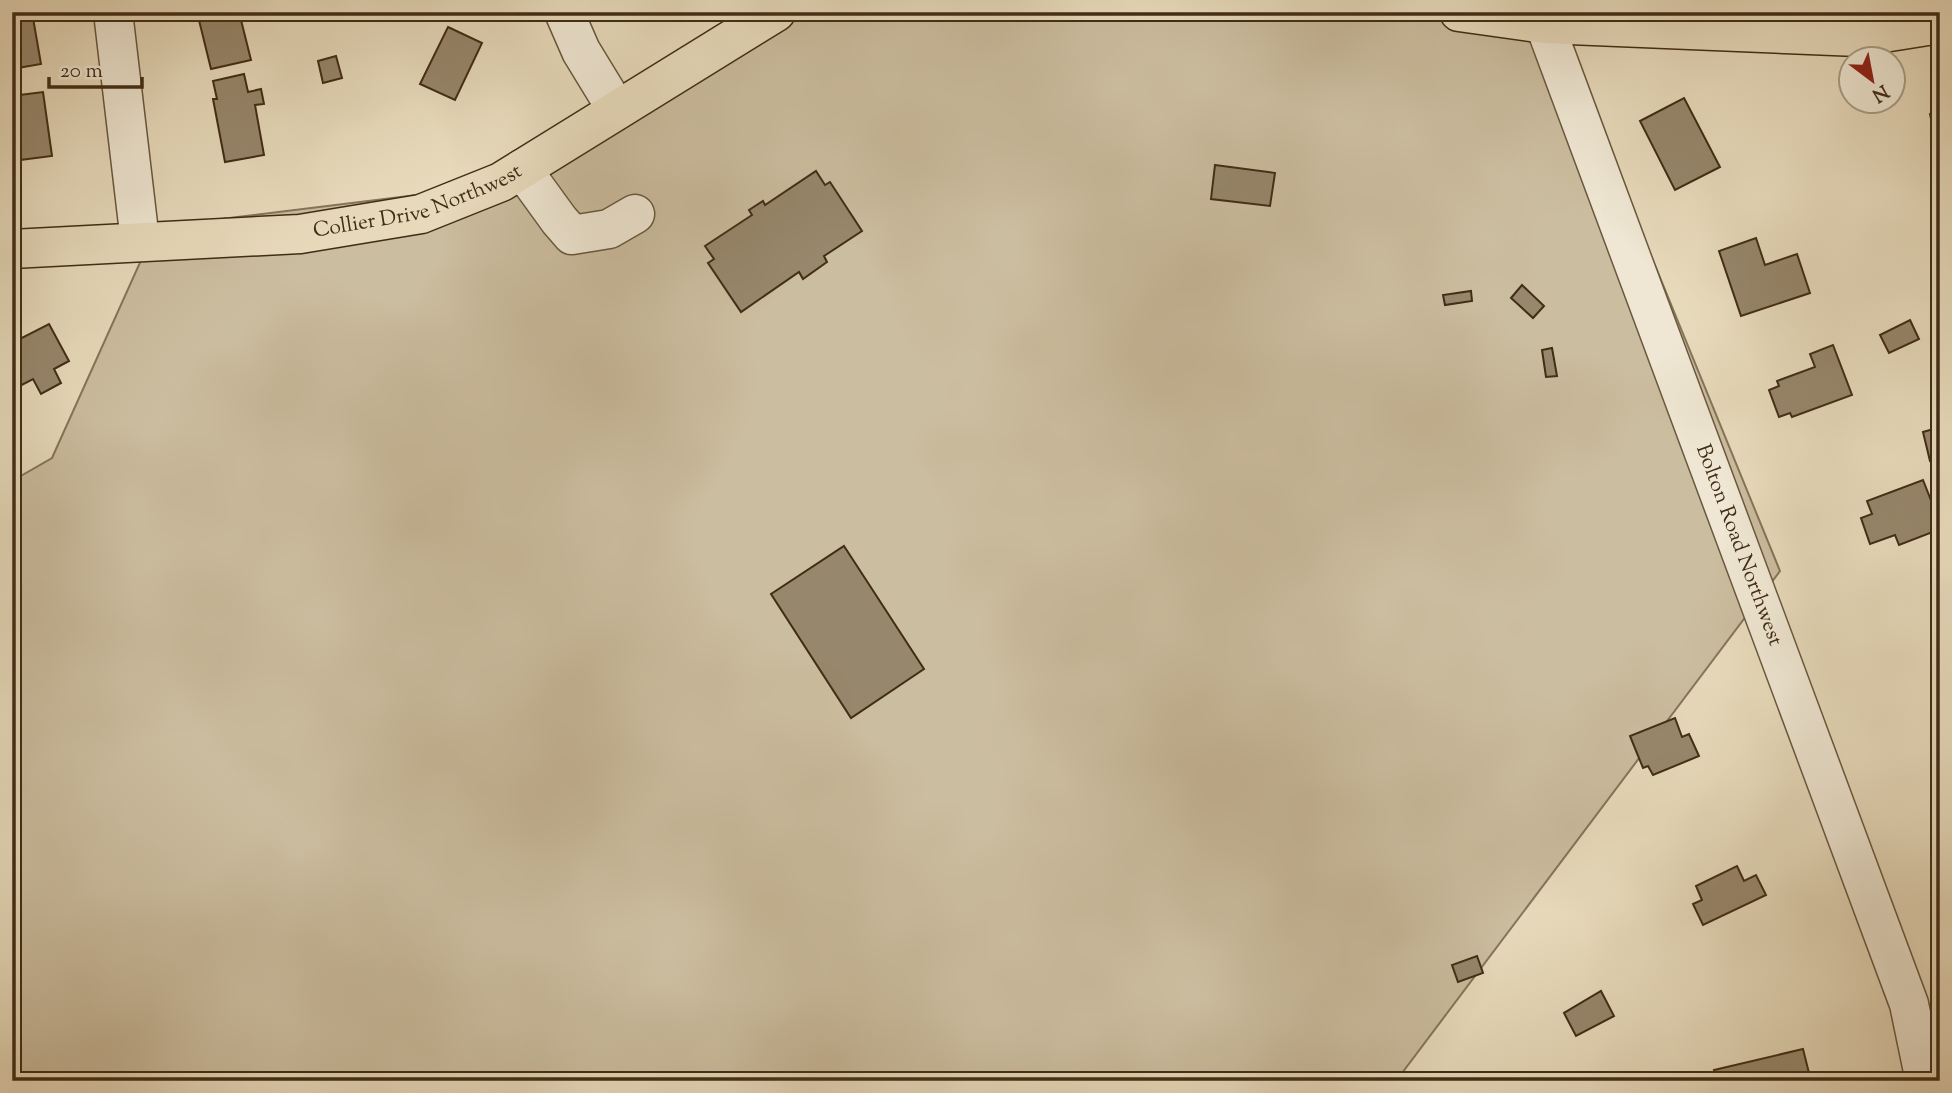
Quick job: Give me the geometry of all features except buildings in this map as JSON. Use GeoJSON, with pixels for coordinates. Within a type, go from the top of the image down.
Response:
{"type":"FeatureCollection","features":[{"type":"Feature","properties":{"kind":"main road","name":"Collier Drive Northwest"},"geometry":{"type":"LineString","coordinates":[[12,249],[300,233],[421,214],[501,182],[776,12]]}},
{"type":"Feature","properties":{"kind":"main road"},"geometry":{"type":"LineString","coordinates":[[1459,12],[1858,37],[1940,24]]}},
{"type":"Feature","properties":{"kind":"street"},"geometry":{"type":"LineString","coordinates":[[113,12],[140,241]]}},
{"type":"Feature","properties":{"kind":"street"},"geometry":{"type":"LineString","coordinates":[[564,12],[581,51],[617,110]]}},
{"type":"Feature","properties":{"kind":"street","name":"Bolton Road Northwest"},"geometry":{"type":"LineString","coordinates":[[1542,18],[1909,1004],[1925,1081]]}},
{"type":"Feature","properties":{"kind":"street"},"geometry":{"type":"LineString","coordinates":[[522,169],[572,234],[608,229],[635,215]]}},
{"type":"Feature","properties":{"kind":"shaded area"},"geometry":{"type":"Polygon","coordinates":[[[784,12],[1546,12],[1632,209],[1780,571],[1396,1081],[12,1081],[12,481],[52,458],[156,227],[482,187],[784,12]]]}}]}
